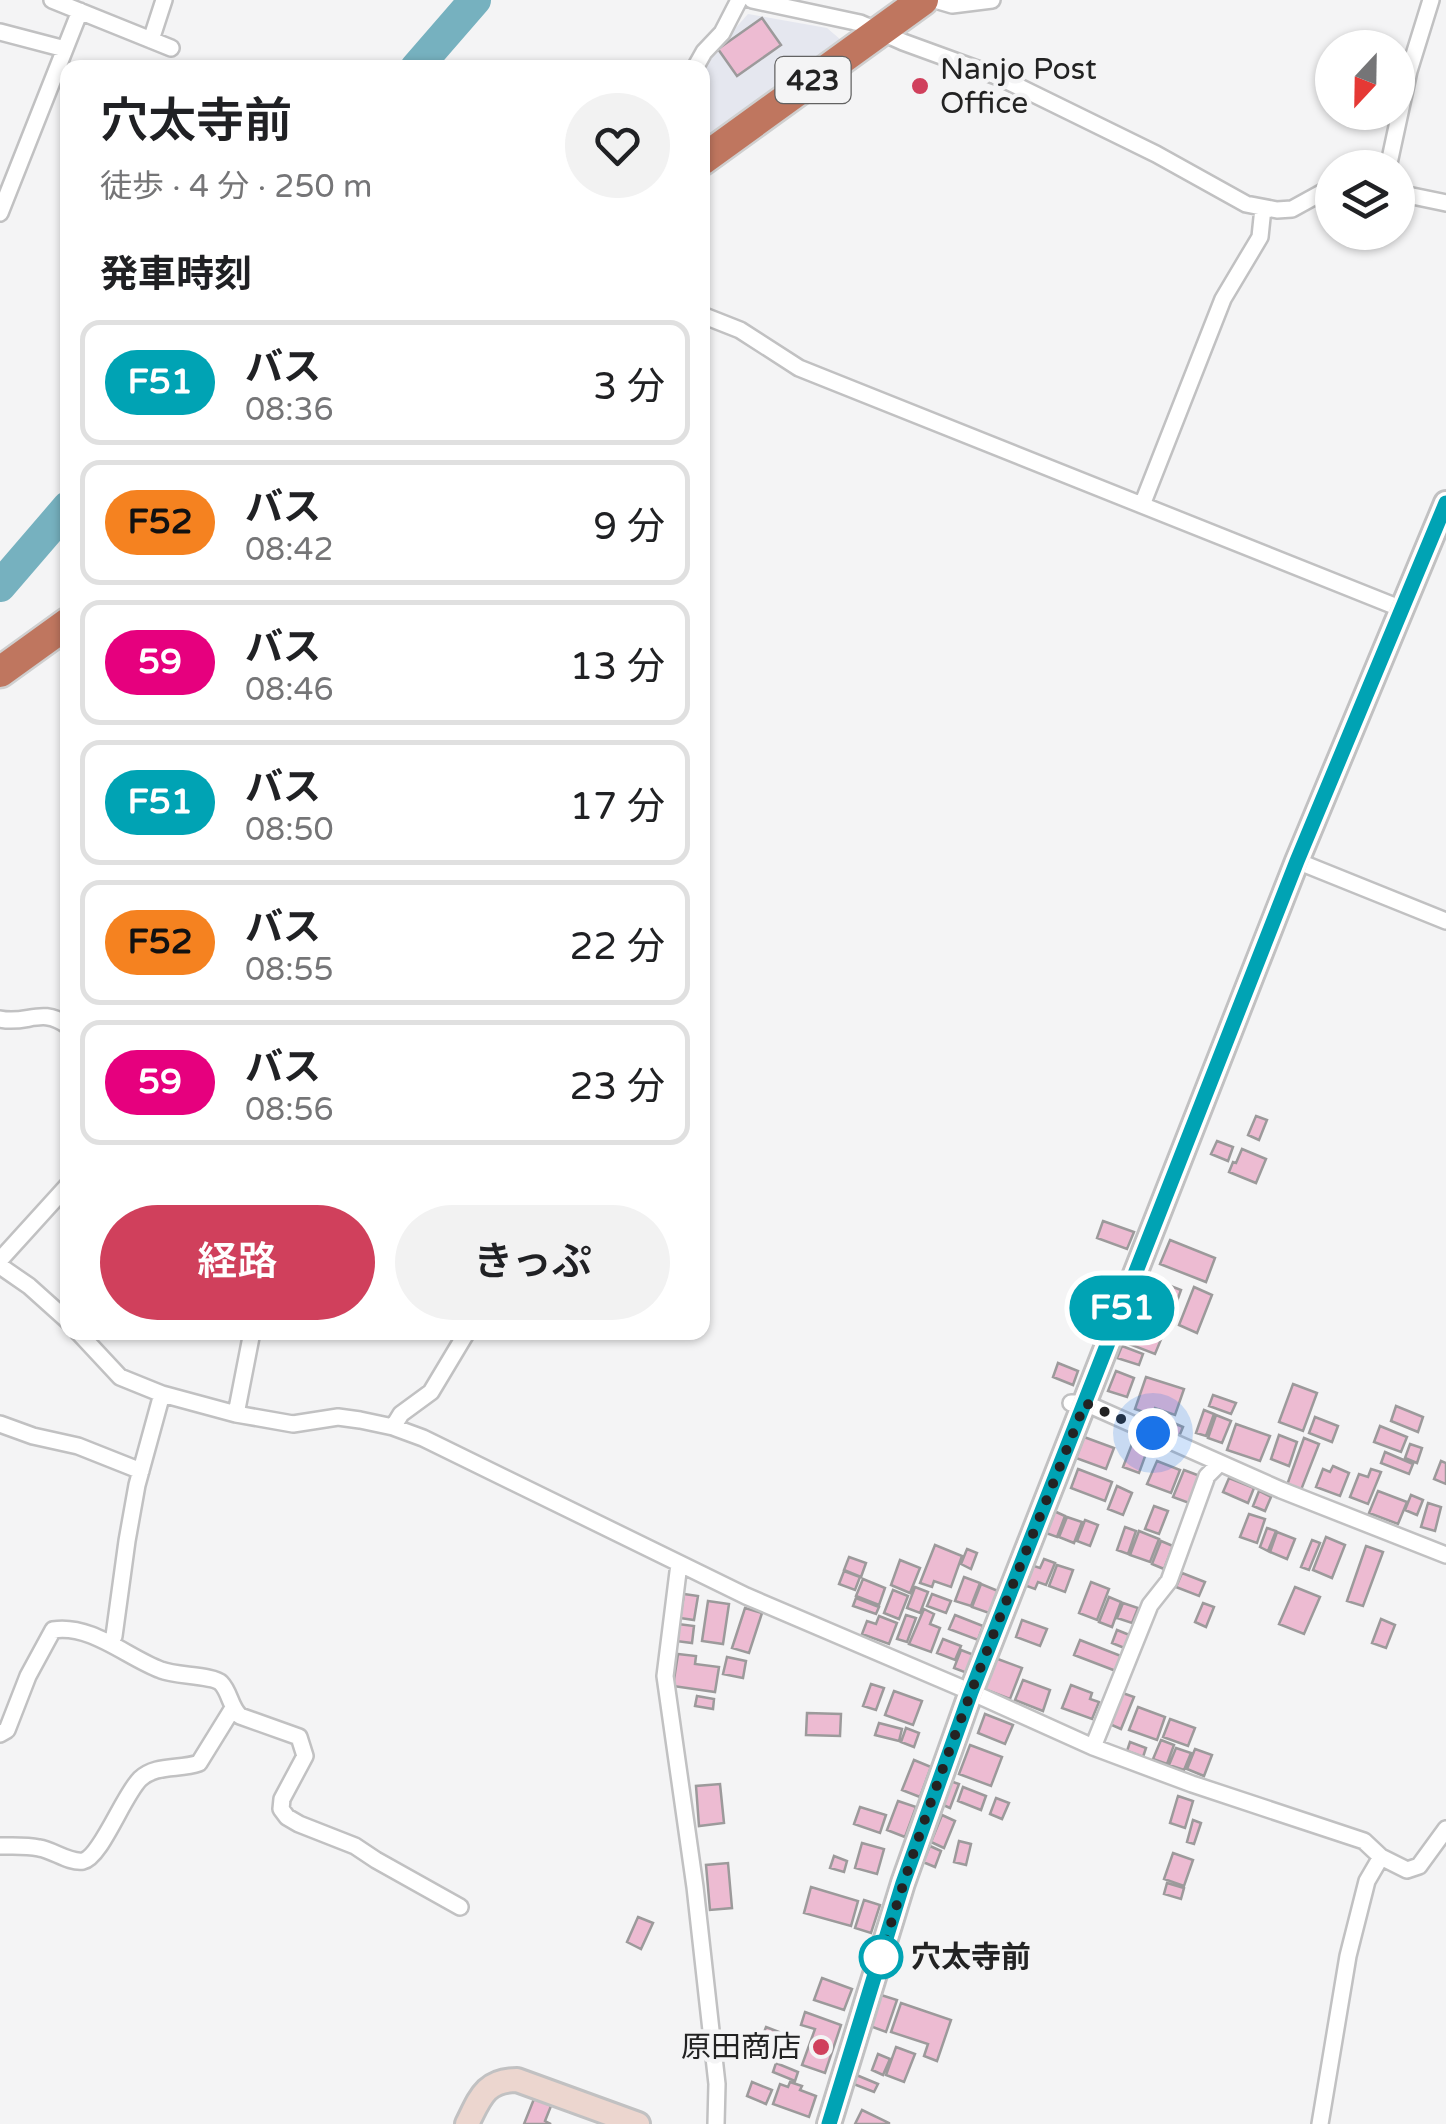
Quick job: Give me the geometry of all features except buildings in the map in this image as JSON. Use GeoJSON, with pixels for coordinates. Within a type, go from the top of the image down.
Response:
{"type":"FeatureCollection","features":[{"type":"Feature","properties":{"kind":"highway","name":"423"},"geometry":{"type":"LineString","coordinates":[[710,154],[924,0]]}},
{"type":"Feature","properties":{"kind":"highway"},"geometry":{"type":"LineString","coordinates":[[0,672],[60,629]]}},
{"type":"Feature","properties":{"kind":"main road"},"geometry":{"type":"LineString","coordinates":[[829,2124],[903,1883],[1078,1403],[1446,503]]}},
{"type":"Feature","properties":{"kind":"main road"},"geometry":{"type":"LineString","coordinates":[[467,2124],[490,2086],[517,2080],[638,2124]]}},
{"type":"Feature","properties":{"kind":"street"},"geometry":{"type":"LineString","coordinates":[[52,0],[170,48]]}},
{"type":"Feature","properties":{"kind":"street"},"geometry":{"type":"LineString","coordinates":[[151,40],[164,0]]}},
{"type":"Feature","properties":{"kind":"street"},"geometry":{"type":"LineString","coordinates":[[700,60],[722,33],[739,0]]}},
{"type":"Feature","properties":{"kind":"street"},"geometry":{"type":"LineString","coordinates":[[752,0],[860,22],[1000,77],[1156,154],[1246,204],[1292,209],[1315,196]]}},
{"type":"Feature","properties":{"kind":"street"},"geometry":{"type":"LineString","coordinates":[[935,0],[952,5],[992,0]]}},
{"type":"Feature","properties":{"kind":"street"},"geometry":{"type":"LineString","coordinates":[[1392,150],[1409,71],[1431,0]]}},
{"type":"Feature","properties":{"kind":"street"},"geometry":{"type":"LineString","coordinates":[[0,214],[80,11]]}},
{"type":"Feature","properties":{"kind":"street"},"geometry":{"type":"LineString","coordinates":[[0,32],[64,49]]}},
{"type":"Feature","properties":{"kind":"street"},"geometry":{"type":"LineString","coordinates":[[1415,197],[1446,203]]}},
{"type":"Feature","properties":{"kind":"street"},"geometry":{"type":"LineString","coordinates":[[1142,505],[1223,299],[1260,237],[1264,208]]}},
{"type":"Feature","properties":{"kind":"street"},"geometry":{"type":"LineString","coordinates":[[710,318],[740,330],[799,368],[1402,609]]}},
{"type":"Feature","properties":{"kind":"street"},"geometry":{"type":"LineString","coordinates":[[1297,861],[1446,921]]}},
{"type":"Feature","properties":{"kind":"street"},"geometry":{"type":"LineString","coordinates":[[0,1019],[55,1016],[60,1020]]}},
{"type":"Feature","properties":{"kind":"street"},"geometry":{"type":"LineString","coordinates":[[60,1194],[0,1263],[60,1313]]}},
{"type":"Feature","properties":{"kind":"street"},"geometry":{"type":"LineString","coordinates":[[85,1340],[120,1377],[162,1394],[236,1414],[294,1424],[338,1418],[392,1427],[522,1485],[746,1596],[1094,1747],[1192,1784],[1364,1840],[1381,1857],[1406,1870],[1419,1866],[1446,1828]]}},
{"type":"Feature","properties":{"kind":"street"},"geometry":{"type":"LineString","coordinates":[[236,1414],[250,1340]]}},
{"type":"Feature","properties":{"kind":"street"},"geometry":{"type":"LineString","coordinates":[[392,1427],[401,1414],[432,1392],[462,1340]]}},
{"type":"Feature","properties":{"kind":"street"},"geometry":{"type":"LineString","coordinates":[[110,1642],[141,1471],[162,1394]]}},
{"type":"Feature","properties":{"kind":"street"},"geometry":{"type":"LineString","coordinates":[[1078,1403],[1446,1555]]}},
{"type":"Feature","properties":{"kind":"street"},"geometry":{"type":"LineString","coordinates":[[0,1424],[78,1446],[141,1471]]}},
{"type":"Feature","properties":{"kind":"street"},"geometry":{"type":"LineString","coordinates":[[1094,1747],[1150,1605],[1169,1581],[1207,1476],[1220,1463]]}},
{"type":"Feature","properties":{"kind":"street"},"geometry":{"type":"LineString","coordinates":[[679,1564],[665,1676],[717,2084],[716,2124]]}},
{"type":"Feature","properties":{"kind":"street"},"geometry":{"type":"LineString","coordinates":[[0,1734],[8,1730],[28,1676],[53,1630],[68,1628],[110,1642],[145,1664],[169,1673],[213,1678],[222,1684],[240,1716],[300,1736],[305,1756],[282,1800],[281,1809],[287,1817],[354,1846],[460,1907]]}},
{"type":"Feature","properties":{"kind":"street"},"geometry":{"type":"LineString","coordinates":[[0,1846],[43,1848],[78,1862],[90,1859],[141,1778],[154,1769],[199,1763],[233,1708]]}},
{"type":"Feature","properties":{"kind":"street"},"geometry":{"type":"LineString","coordinates":[[1320,2124],[1348,1956],[1367,1880],[1381,1857]]}},
{"type":"Feature","properties":{"kind":"shaded area"},"geometry":{"type":"Polygon","coordinates":[[[748,14],[827,28],[841,40],[827,55],[710,142],[707,60],[748,14]]]}},
{"type":"Feature","properties":{"kind":"waterway"},"geometry":{"type":"LineString","coordinates":[[423,60],[475,0]]}},
{"type":"Feature","properties":{"kind":"waterway"},"geometry":{"type":"LineString","coordinates":[[0,586],[60,516]]}},
{"type":"Feature","properties":{"kind":"bus line","name":"F51"},"geometry":{"type":"LineString","coordinates":[[829,2124],[903,1883],[971,1692],[1297,861],[1446,503]]}},
{"type":"Feature","properties":{"kind":"place","name":"Nanjo Post Office"},"geometry":{"type":"Point","coordinates":[920,86]}},
{"type":"Feature","properties":{"kind":"place","name":"穴太寺前"},"geometry":{"type":"Point","coordinates":[881,1957]}},
{"type":"Feature","properties":{"kind":"place","name":"原田商店"},"geometry":{"type":"Point","coordinates":[821,2047]}},
{"type":"Feature","properties":{"kind":"route"},"geometry":{"type":"LineString","coordinates":[[881,1957],[971,1692],[1085,1403],[1153,1433]]}}]}
